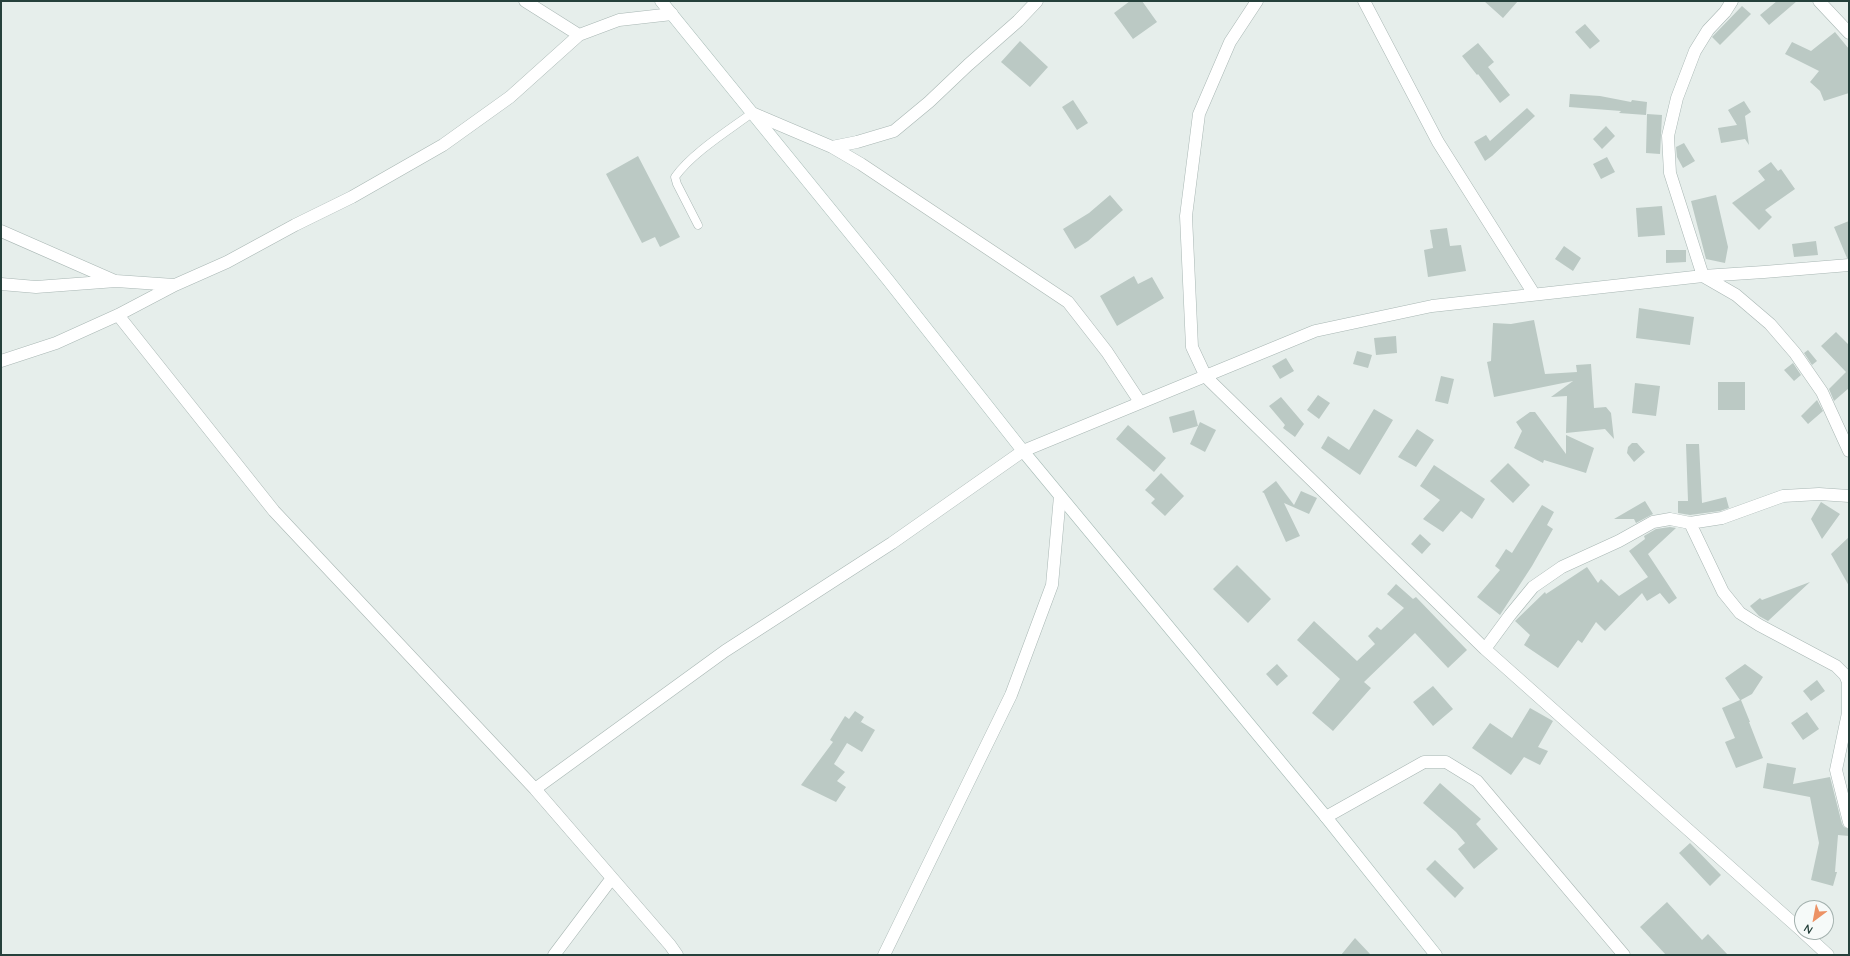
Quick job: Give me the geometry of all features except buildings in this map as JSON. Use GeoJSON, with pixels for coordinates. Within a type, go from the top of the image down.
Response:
{"type":"FeatureCollection","features":[{"type":"Feature","properties":{"kind":"street"},"geometry":{"type":"LineString","coordinates":[[525,1],[579,35]]}},
{"type":"Feature","properties":{"kind":"street"},"geometry":{"type":"LineString","coordinates":[[661,1],[888,280],[1023,451],[1326,817],[1436,955]]}},
{"type":"Feature","properties":{"kind":"street"},"geometry":{"type":"LineString","coordinates":[[832,147],[857,142],[894,131],[929,102],[968,64],[1018,21],[1037,1]]}},
{"type":"Feature","properties":{"kind":"street"},"geometry":{"type":"LineString","coordinates":[[1257,1],[1230,42],[1198,114],[1186,216],[1192,347],[1206,377],[1485,649],[1794,925]]}},
{"type":"Feature","properties":{"kind":"street"},"geometry":{"type":"LineString","coordinates":[[1364,1],[1438,142],[1534,294]]}},
{"type":"Feature","properties":{"kind":"street"},"geometry":{"type":"LineString","coordinates":[[1732,1],[1725,12],[1708,30],[1695,51],[1677,98],[1668,136],[1670,172],[1703,276],[1742,300],[1770,324],[1795,353],[1822,392],[1849,451]]}},
{"type":"Feature","properties":{"kind":"street"},"geometry":{"type":"LineString","coordinates":[[1819,1],[1849,33]]}},
{"type":"Feature","properties":{"kind":"street"},"geometry":{"type":"LineString","coordinates":[[1,361],[56,344],[175,285],[227,262],[352,197],[443,145],[510,97],[579,35],[619,20],[672,14]]}},
{"type":"Feature","properties":{"kind":"street"},"geometry":{"type":"LineString","coordinates":[[752,113],[832,147],[861,164],[1068,302],[1107,352],[1140,402]]}},
{"type":"Feature","properties":{"kind":"street"},"geometry":{"type":"LineString","coordinates":[[1,231],[116,281]]}},
{"type":"Feature","properties":{"kind":"street"},"geometry":{"type":"LineString","coordinates":[[535,789],[725,651],[892,543],[1023,451],[1315,331],[1432,306],[1703,276],[1849,265]]}},
{"type":"Feature","properties":{"kind":"street"},"geometry":{"type":"LineString","coordinates":[[1,284],[36,287],[116,281],[175,285]]}},
{"type":"Feature","properties":{"kind":"street"},"geometry":{"type":"LineString","coordinates":[[118,314],[274,511],[535,789],[677,955]]}},
{"type":"Feature","properties":{"kind":"street"},"geometry":{"type":"LineString","coordinates":[[1485,649],[1533,587],[1562,567],[1619,542],[1653,522],[1670,519],[1690,523],[1722,518],[1783,496],[1819,494],[1849,496]]}},
{"type":"Feature","properties":{"kind":"street"},"geometry":{"type":"LineString","coordinates":[[884,955],[1011,695],[1052,585],[1060,496]]}},
{"type":"Feature","properties":{"kind":"street"},"geometry":{"type":"LineString","coordinates":[[1690,523],[1723,592],[1740,613],[1759,625],[1836,666],[1845,675],[1848,682],[1848,713],[1836,770],[1849,822]]}},
{"type":"Feature","properties":{"kind":"street"},"geometry":{"type":"LineString","coordinates":[[1326,817],[1424,762],[1446,762],[1477,781],[1624,955]]}},
{"type":"Feature","properties":{"kind":"street"},"geometry":{"type":"LineString","coordinates":[[554,955],[612,878]]}},
{"type":"Feature","properties":{"kind":"street"},"geometry":{"type":"LineString","coordinates":[[1811,940],[1828,955]]}},
{"type":"Feature","properties":{"kind":"lane"},"geometry":{"type":"LineString","coordinates":[[698,225],[677,184],[675,177],[680,170],[702,151],[752,113]]}}]}
